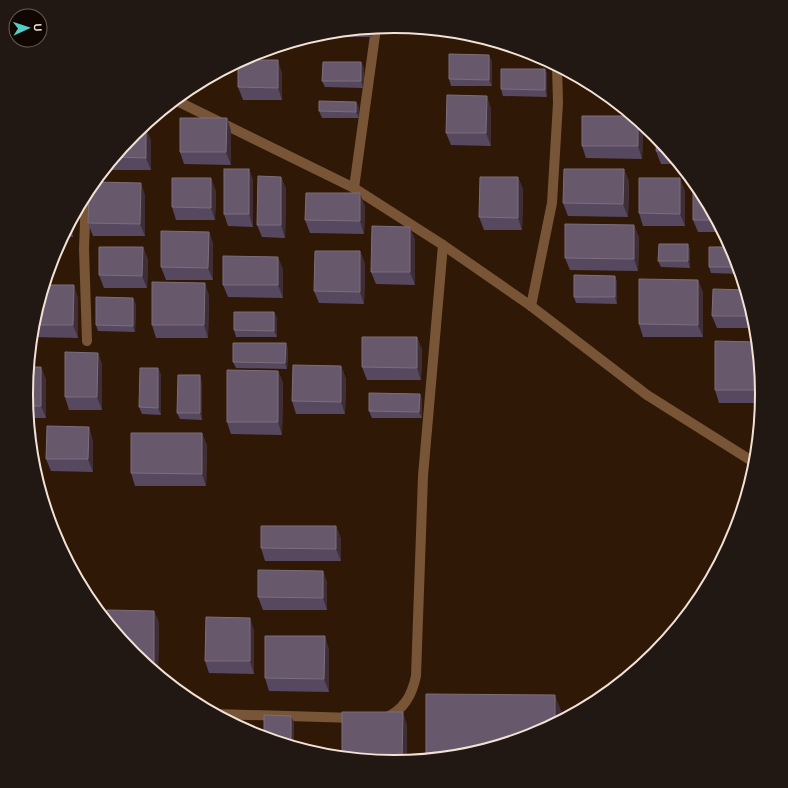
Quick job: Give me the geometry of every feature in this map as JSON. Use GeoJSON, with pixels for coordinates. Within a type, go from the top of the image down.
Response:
{"type":"FeatureCollection","features":[{"type":"Feature","properties":{"kind":"street"},"geometry":{"type":"LineString","coordinates":[[354,188],[375,34]]}},
{"type":"Feature","properties":{"kind":"street"},"geometry":{"type":"LineString","coordinates":[[531,306],[552,203],[558,103],[557,72]]}},
{"type":"Feature","properties":{"kind":"street"},"geometry":{"type":"LineString","coordinates":[[181,103],[354,188],[443,245],[531,306],[648,395],[749,459]]}},
{"type":"Feature","properties":{"kind":"street"},"geometry":{"type":"LineString","coordinates":[[86,206],[84,249],[87,341]]}},
{"type":"Feature","properties":{"kind":"street"},"geometry":{"type":"LineString","coordinates":[[378,718],[385,718],[398,712],[412,694],[416,676],[422,476],[443,245]]}},
{"type":"Feature","properties":{"kind":"street"},"geometry":{"type":"LineString","coordinates":[[227,714],[363,718]]}},
{"type":"Feature","properties":{"kind":"building"},"geometry":{"type":"Polygon","coordinates":[[[449,54],[489,55],[489,80],[449,79],[449,54]]]}},
{"type":"Feature","properties":{"kind":"building"},"geometry":{"type":"Polygon","coordinates":[[[256,60],[278,60],[278,88],[238,87],[238,68],[256,60]]]}},
{"type":"Feature","properties":{"kind":"building"},"geometry":{"type":"Polygon","coordinates":[[[323,62],[361,62],[361,81],[322,81],[323,62]]]}},
{"type":"Feature","properties":{"kind":"building"},"geometry":{"type":"Polygon","coordinates":[[[501,69],[545,69],[545,90],[501,89],[501,69]]]}},
{"type":"Feature","properties":{"kind":"building"},"geometry":{"type":"Polygon","coordinates":[[[447,95],[487,96],[486,133],[446,133],[447,95]]]}},
{"type":"Feature","properties":{"kind":"building"},"geometry":{"type":"Polygon","coordinates":[[[319,101],[356,102],[356,112],[319,111],[319,101]]]}},
{"type":"Feature","properties":{"kind":"building"},"geometry":{"type":"Polygon","coordinates":[[[582,116],[624,116],[638,129],[638,146],[582,146],[582,116]]]}},
{"type":"Feature","properties":{"kind":"building"},"geometry":{"type":"Polygon","coordinates":[[[180,118],[227,118],[226,152],[180,152],[180,118]]]}},
{"type":"Feature","properties":{"kind":"building"},"geometry":{"type":"Polygon","coordinates":[[[146,132],[146,158],[122,157],[146,132]]]}},
{"type":"Feature","properties":{"kind":"building"},"geometry":{"type":"Polygon","coordinates":[[[224,169],[249,169],[249,214],[224,214],[224,169]]]}},
{"type":"Feature","properties":{"kind":"building"},"geometry":{"type":"Polygon","coordinates":[[[564,169],[624,169],[623,204],[563,203],[564,169]]]}},
{"type":"Feature","properties":{"kind":"building"},"geometry":{"type":"Polygon","coordinates":[[[258,176],[281,177],[281,225],[257,225],[258,176]]]}},
{"type":"Feature","properties":{"kind":"building"},"geometry":{"type":"Polygon","coordinates":[[[480,177],[518,177],[518,218],[479,217],[480,177]]]}},
{"type":"Feature","properties":{"kind":"building"},"geometry":{"type":"Polygon","coordinates":[[[172,178],[211,178],[211,208],[172,207],[172,178]]]}},
{"type":"Feature","properties":{"kind":"building"},"geometry":{"type":"Polygon","coordinates":[[[639,178],[680,178],[680,214],[639,213],[639,178]]]}},
{"type":"Feature","properties":{"kind":"building"},"geometry":{"type":"Polygon","coordinates":[[[102,182],[141,183],[140,224],[88,223],[89,201],[102,182]]]}},
{"type":"Feature","properties":{"kind":"building"},"geometry":{"type":"Polygon","coordinates":[[[693,192],[710,220],[693,220],[693,192]]]}},
{"type":"Feature","properties":{"kind":"building"},"geometry":{"type":"Polygon","coordinates":[[[306,193],[360,193],[360,221],[305,220],[306,193]]]}},
{"type":"Feature","properties":{"kind":"building"},"geometry":{"type":"Polygon","coordinates":[[[565,224],[634,225],[634,259],[565,258],[565,224]]]}},
{"type":"Feature","properties":{"kind":"building"},"geometry":{"type":"Polygon","coordinates":[[[372,226],[410,227],[410,272],[371,272],[372,226]]]}},
{"type":"Feature","properties":{"kind":"building"},"geometry":{"type":"Polygon","coordinates":[[[161,231],[209,232],[208,268],[161,267],[161,231]]]}},
{"type":"Feature","properties":{"kind":"building"},"geometry":{"type":"Polygon","coordinates":[[[659,244],[688,244],[688,261],[658,261],[659,244]]]}},
{"type":"Feature","properties":{"kind":"building"},"geometry":{"type":"Polygon","coordinates":[[[99,247],[143,247],[142,276],[99,275],[99,247]]]}},
{"type":"Feature","properties":{"kind":"building"},"geometry":{"type":"Polygon","coordinates":[[[709,247],[724,247],[732,267],[709,267],[709,247]]]}},
{"type":"Feature","properties":{"kind":"building"},"geometry":{"type":"Polygon","coordinates":[[[315,251],[360,251],[360,292],[314,291],[315,251]]]}},
{"type":"Feature","properties":{"kind":"building"},"geometry":{"type":"Polygon","coordinates":[[[223,256],[278,257],[278,285],[223,285],[223,256]]]}},
{"type":"Feature","properties":{"kind":"building"},"geometry":{"type":"Polygon","coordinates":[[[574,275],[615,276],[615,297],[574,297],[574,275]]]}},
{"type":"Feature","properties":{"kind":"building"},"geometry":{"type":"Polygon","coordinates":[[[639,279],[698,280],[698,325],[639,324],[639,279]]]}},
{"type":"Feature","properties":{"kind":"building"},"geometry":{"type":"Polygon","coordinates":[[[152,282],[205,283],[204,325],[152,325],[152,282]]]}},
{"type":"Feature","properties":{"kind":"building"},"geometry":{"type":"Polygon","coordinates":[[[50,285],[74,285],[73,325],[40,325],[50,285]]]}},
{"type":"Feature","properties":{"kind":"building"},"geometry":{"type":"Polygon","coordinates":[[[713,289],[740,290],[746,316],[712,316],[713,289]]]}},
{"type":"Feature","properties":{"kind":"building"},"geometry":{"type":"Polygon","coordinates":[[[96,297],[133,298],[133,326],[96,325],[96,297]]]}},
{"type":"Feature","properties":{"kind":"building"},"geometry":{"type":"Polygon","coordinates":[[[234,312],[274,312],[274,331],[234,330],[234,312]]]}},
{"type":"Feature","properties":{"kind":"building"},"geometry":{"type":"Polygon","coordinates":[[[362,337],[417,337],[417,368],[362,367],[362,337]]]}},
{"type":"Feature","properties":{"kind":"building"},"geometry":{"type":"Polygon","coordinates":[[[715,341],[751,342],[755,390],[715,390],[715,341]]]}},
{"type":"Feature","properties":{"kind":"building"},"geometry":{"type":"Polygon","coordinates":[[[233,343],[286,343],[285,363],[233,362],[233,343]]]}},
{"type":"Feature","properties":{"kind":"building"},"geometry":{"type":"Polygon","coordinates":[[[65,352],[98,353],[97,397],[65,397],[65,352]]]}},
{"type":"Feature","properties":{"kind":"building"},"geometry":{"type":"Polygon","coordinates":[[[293,365],[341,366],[341,402],[292,401],[293,365]]]}},
{"type":"Feature","properties":{"kind":"building"},"geometry":{"type":"Polygon","coordinates":[[[34,367],[41,367],[41,406],[34,406],[34,367]]]}},
{"type":"Feature","properties":{"kind":"building"},"geometry":{"type":"Polygon","coordinates":[[[140,368],[158,368],[158,408],[139,407],[140,368]]]}},
{"type":"Feature","properties":{"kind":"building"},"geometry":{"type":"Polygon","coordinates":[[[227,370],[278,371],[278,422],[227,422],[227,370]]]}},
{"type":"Feature","properties":{"kind":"building"},"geometry":{"type":"Polygon","coordinates":[[[178,375],[200,375],[200,413],[177,413],[178,375]]]}},
{"type":"Feature","properties":{"kind":"building"},"geometry":{"type":"Polygon","coordinates":[[[369,393],[420,394],[419,412],[369,411],[369,393]]]}},
{"type":"Feature","properties":{"kind":"building"},"geometry":{"type":"Polygon","coordinates":[[[47,426],[89,427],[88,459],[46,459],[47,426]]]}},
{"type":"Feature","properties":{"kind":"building"},"geometry":{"type":"Polygon","coordinates":[[[131,433],[202,433],[202,474],[131,473],[131,433]]]}},
{"type":"Feature","properties":{"kind":"building"},"geometry":{"type":"Polygon","coordinates":[[[261,526],[336,526],[336,549],[261,548],[261,526]]]}},
{"type":"Feature","properties":{"kind":"building"},"geometry":{"type":"Polygon","coordinates":[[[258,570],[323,571],[323,598],[258,597],[258,570]]]}},
{"type":"Feature","properties":{"kind":"building"},"geometry":{"type":"Polygon","coordinates":[[[107,610],[154,611],[154,663],[123,632],[107,613],[107,610]]]}},
{"type":"Feature","properties":{"kind":"building"},"geometry":{"type":"Polygon","coordinates":[[[206,617],[250,618],[250,661],[205,661],[206,617]]]}},
{"type":"Feature","properties":{"kind":"building"},"geometry":{"type":"Polygon","coordinates":[[[265,636],[325,636],[324,679],[265,678],[265,636]]]}},
{"type":"Feature","properties":{"kind":"building"},"geometry":{"type":"Polygon","coordinates":[[[426,694],[555,695],[555,717],[532,728],[487,743],[441,752],[426,753],[426,694]]]}},
{"type":"Feature","properties":{"kind":"building"},"geometry":{"type":"Polygon","coordinates":[[[342,712],[403,712],[402,755],[370,754],[342,751],[342,712]]]}},
{"type":"Feature","properties":{"kind":"building"},"geometry":{"type":"Polygon","coordinates":[[[264,715],[291,716],[291,740],[264,731],[264,715]]]}}]}
